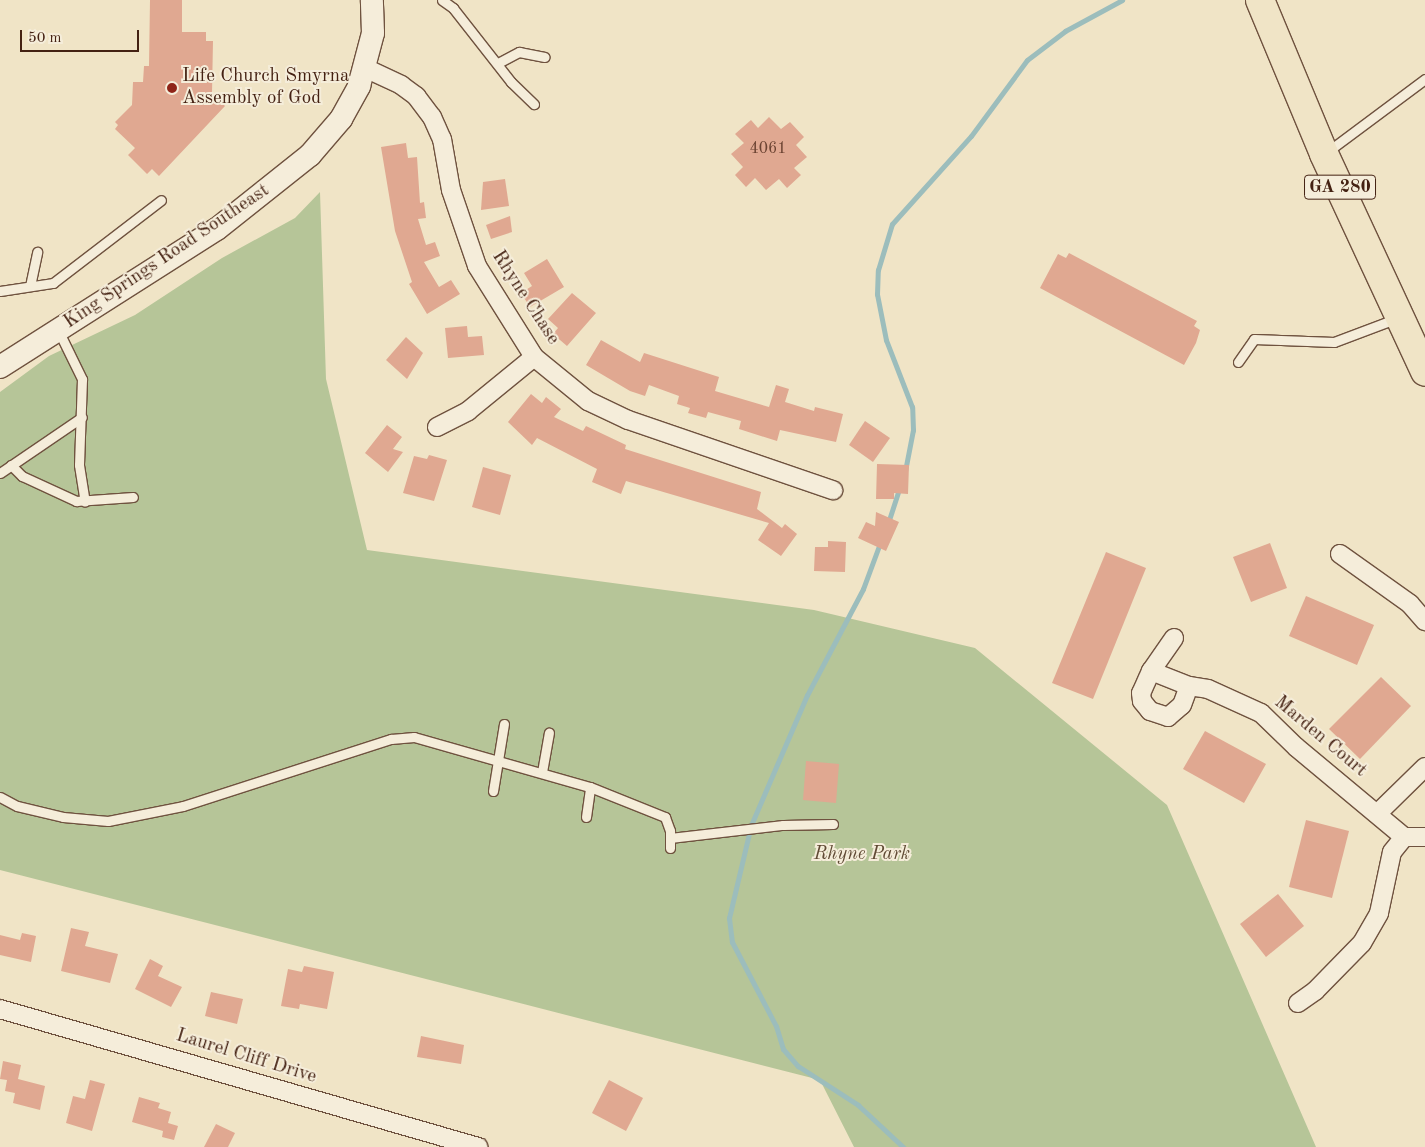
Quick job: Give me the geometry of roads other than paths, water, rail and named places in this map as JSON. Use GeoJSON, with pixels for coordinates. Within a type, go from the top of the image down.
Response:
{"type":"FeatureCollection","features":[{"type":"Feature","properties":{"kind":"main road","name":"GA 280"},"geometry":{"type":"LineString","coordinates":[[1260,0],[1324,154],[1425,372]]}},
{"type":"Feature","properties":{"kind":"street","name":"King Springs Road Southeast"},"geometry":{"type":"LineString","coordinates":[[0,367],[217,229],[295,170],[341,119],[365,68],[372,33],[372,0]]}},
{"type":"Feature","properties":{"kind":"street","name":"Rhyne Chase"},"geometry":{"type":"LineString","coordinates":[[365,68],[408,90],[432,117],[471,253],[534,356],[588,401],[628,420],[833,490]]}},
{"type":"Feature","properties":{"kind":"street"},"geometry":{"type":"LineString","coordinates":[[436,427],[468,411],[534,356]]}},
{"type":"Feature","properties":{"kind":"street"},"geometry":{"type":"LineString","coordinates":[[1340,554],[1410,604],[1425,621]]}},
{"type":"Feature","properties":{"kind":"street"},"geometry":{"type":"LineString","coordinates":[[1174,638],[1151,671],[1141,693],[1142,701],[1161,716],[1174,715],[1189,686]]}},
{"type":"Feature","properties":{"kind":"street","name":"Marden Court"},"geometry":{"type":"LineString","coordinates":[[1151,671],[1189,686],[1208,689],[1261,713],[1404,837]]}},
{"type":"Feature","properties":{"kind":"street"},"geometry":{"type":"LineString","coordinates":[[1377,814],[1425,767]]}},
{"type":"Feature","properties":{"kind":"street"},"geometry":{"type":"LineString","coordinates":[[1298,1003],[1315,991],[1362,943],[1379,913],[1392,852],[1404,837],[1425,837]]}},
{"type":"Feature","properties":{"kind":"street","name":"Laurel Cliff Drive"},"geometry":{"type":"LineString","coordinates":[[0,1009],[479,1147]]}},
{"type":"Feature","properties":{"kind":"lane"},"geometry":{"type":"LineString","coordinates":[[442,0],[453,8],[498,64],[534,104]]}},
{"type":"Feature","properties":{"kind":"lane"},"geometry":{"type":"LineString","coordinates":[[498,64],[519,52],[545,57]]}},
{"type":"Feature","properties":{"kind":"lane"},"geometry":{"type":"LineString","coordinates":[[1324,154],[1425,79]]}},
{"type":"Feature","properties":{"kind":"lane"},"geometry":{"type":"LineString","coordinates":[[0,291],[53,283],[67,275],[161,200]]}},
{"type":"Feature","properties":{"kind":"lane"},"geometry":{"type":"LineString","coordinates":[[30,286],[37,252]]}},
{"type":"Feature","properties":{"kind":"lane"},"geometry":{"type":"LineString","coordinates":[[1238,362],[1254,339],[1334,342],[1400,317]]}},
{"type":"Feature","properties":{"kind":"lane"},"geometry":{"type":"LineString","coordinates":[[58,329],[82,379],[80,465],[85,502]]}},
{"type":"Feature","properties":{"kind":"lane"},"geometry":{"type":"LineString","coordinates":[[0,473],[82,417]]}},
{"type":"Feature","properties":{"kind":"lane"},"geometry":{"type":"LineString","coordinates":[[11,465],[22,476],[53,492],[85,502],[133,497]]}},
{"type":"Feature","properties":{"kind":"lane"},"geometry":{"type":"LineString","coordinates":[[493,791],[504,724]]}},
{"type":"Feature","properties":{"kind":"lane"},"geometry":{"type":"LineString","coordinates":[[542,772],[549,733]]}},
{"type":"Feature","properties":{"kind":"lane"},"geometry":{"type":"LineString","coordinates":[[0,797],[17,806],[63,817],[108,821],[182,806],[391,739],[414,737],[590,787],[665,817],[670,843],[766,829],[833,824]]}},
{"type":"Feature","properties":{"kind":"lane"},"geometry":{"type":"LineString","coordinates":[[586,817],[590,787]]}},
{"type":"Feature","properties":{"kind":"waterway"},"geometry":{"type":"LineString","coordinates":[[905,471],[913,430],[912,407],[886,340],[877,294],[878,270],[892,224],[971,136],[1027,60],[1065,31],[1122,0]]}},
{"type":"Feature","properties":{"kind":"waterway"},"geometry":{"type":"LineString","coordinates":[[888,523],[899,489]]}},
{"type":"Feature","properties":{"kind":"waterway"},"geometry":{"type":"LineString","coordinates":[[880,543],[863,589],[807,695],[751,825],[729,918],[732,942],[776,1026],[783,1049],[798,1066],[858,1105],[903,1147]]}},
{"type":"Feature","properties":{"kind":"place","name":"Life Church Smyrna Assembly of God"},"geometry":{"type":"Point","coordinates":[172,88]}},
{"type":"Feature","properties":{"kind":"park label","name":"Rhyne Park"},"geometry":{"type":"Point","coordinates":[862,855]}}]}
